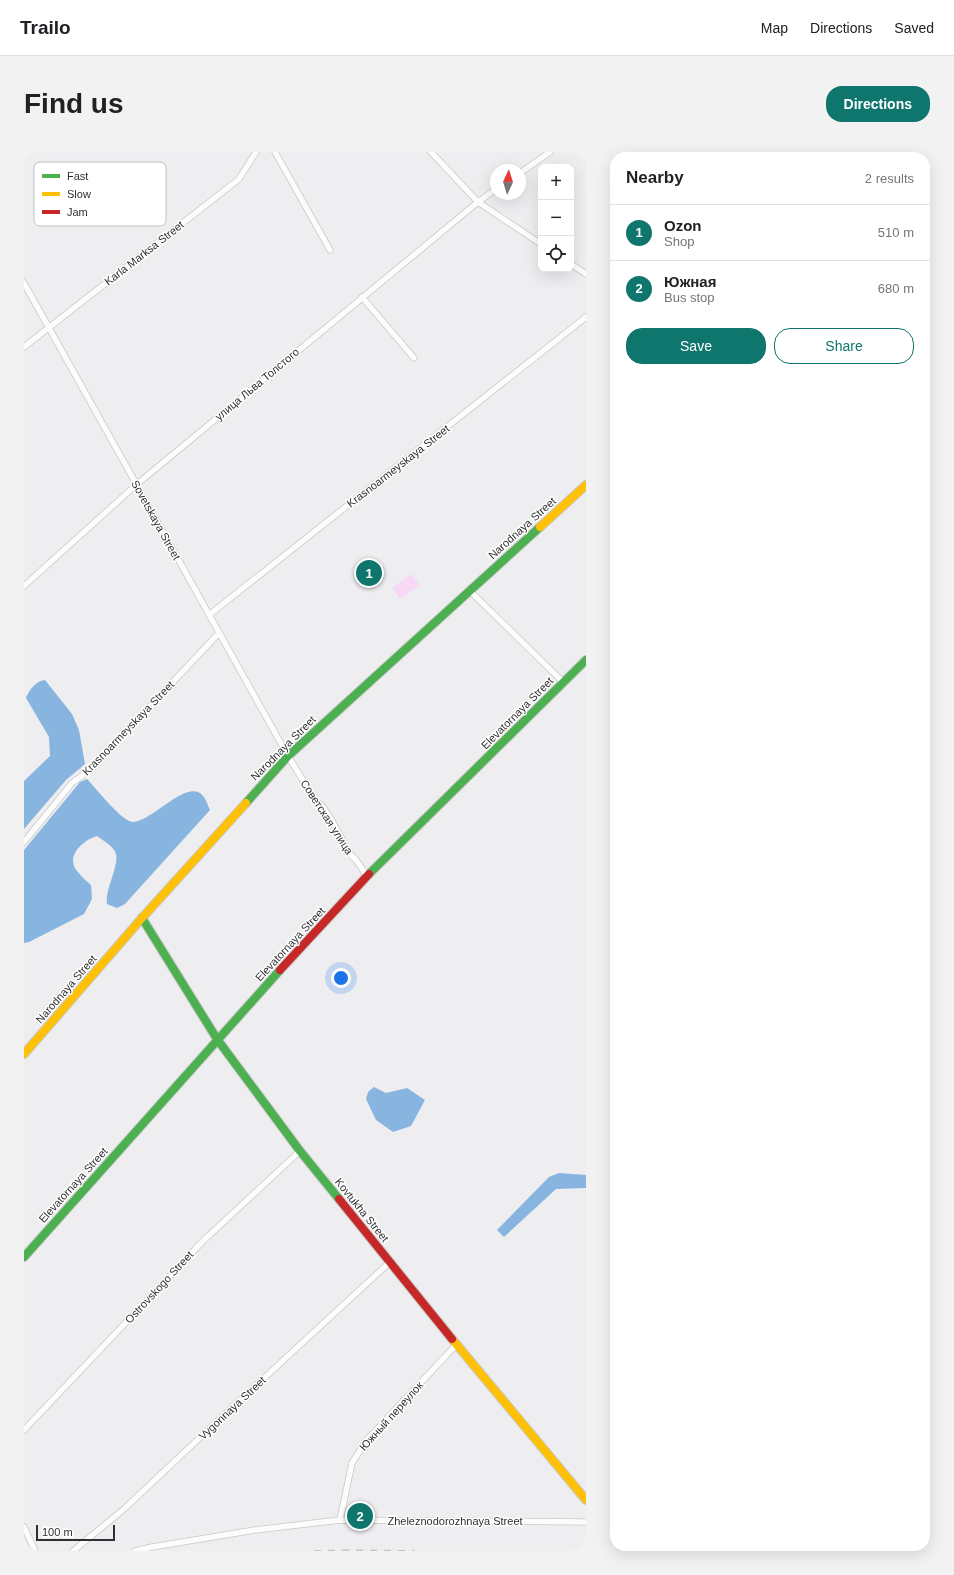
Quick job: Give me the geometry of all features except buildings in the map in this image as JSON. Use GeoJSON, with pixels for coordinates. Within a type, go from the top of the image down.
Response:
{"type":"FeatureCollection","features":[{"type":"Feature","properties":{"kind":"street","name":"Karla Marksa Street"},"geometry":{"type":"LineString","coordinates":[[24,347],[239,179],[256,152]]}},
{"type":"Feature","properties":{"kind":"street"},"geometry":{"type":"LineString","coordinates":[[275,152],[330,250]]}},
{"type":"Feature","properties":{"kind":"street"},"geometry":{"type":"LineString","coordinates":[[431,152],[478,202],[538,242]]}},
{"type":"Feature","properties":{"kind":"street"},"geometry":{"type":"LineString","coordinates":[[526,169],[550,152]]}},
{"type":"Feature","properties":{"kind":"street","name":"улица Льва Толстого"},"geometry":{"type":"LineString","coordinates":[[24,586],[136,485],[362,297],[490,193]]}},
{"type":"Feature","properties":{"kind":"street"},"geometry":{"type":"LineString","coordinates":[[574,266],[586,274]]}},
{"type":"Feature","properties":{"kind":"street","name":"Sovetskaya Street"},"geometry":{"type":"LineString","coordinates":[[24,283],[288,756]]}},
{"type":"Feature","properties":{"kind":"street"},"geometry":{"type":"LineString","coordinates":[[362,297],[414,358]]}},
{"type":"Feature","properties":{"kind":"street","name":"Krasnoarmeyskaya Street"},"geometry":{"type":"LineString","coordinates":[[209,615],[586,317]]}},
{"type":"Feature","properties":{"kind":"street","name":"Narodnaya Street"},"geometry":{"type":"LineString","coordinates":[[24,1054],[142,918],[288,756],[586,485]]}},
{"type":"Feature","properties":{"kind":"street"},"geometry":{"type":"LineString","coordinates":[[470,591],[564,683]]}},
{"type":"Feature","properties":{"kind":"street","name":"Krasnoarmeyskaya Street"},"geometry":{"type":"LineString","coordinates":[[24,842],[72,783],[91,769],[219,633]]}},
{"type":"Feature","properties":{"kind":"street","name":"Elevatornaya Street"},"geometry":{"type":"LineString","coordinates":[[24,1257],[217,1039],[367,876],[586,660]]}},
{"type":"Feature","properties":{"kind":"street","name":"Советская улица"},"geometry":{"type":"LineString","coordinates":[[288,756],[315,800],[323,807],[332,821],[350,854],[367,876]]}},
{"type":"Feature","properties":{"kind":"street","name":"Kovtukha Street"},"geometry":{"type":"LineString","coordinates":[[142,918],[217,1039],[300,1150],[456,1345],[586,1500]]}},
{"type":"Feature","properties":{"kind":"street","name":"Ostrovskogo Street"},"geometry":{"type":"LineString","coordinates":[[24,1430],[203,1241],[300,1150]]}},
{"type":"Feature","properties":{"kind":"street","name":"Vygonnaya Street"},"geometry":{"type":"LineString","coordinates":[[73,1551],[124,1510],[225,1414],[390,1262]]}},
{"type":"Feature","properties":{"kind":"street","name":"Южный переулок"},"geometry":{"type":"LineString","coordinates":[[340,1520],[352,1463],[366,1441],[456,1345]]}},
{"type":"Feature","properties":{"kind":"street","name":"Zheleznodorozhnaya Street"},"geometry":{"type":"LineString","coordinates":[[135,1551],[248,1532],[340,1520],[586,1522]]}},
{"type":"Feature","properties":{"kind":"street"},"geometry":{"type":"LineString","coordinates":[[24,1527],[35,1551]]}},
{"type":"Feature","properties":{"kind":"shaded area"},"geometry":{"type":"Polygon","coordinates":[[[411,574],[420,585],[400,599],[392,588],[411,574]]]}},
{"type":"Feature","properties":{"kind":"water"},"geometry":{"type":"Polygon","coordinates":[[[45,680],[72,714],[79,730],[85,764],[66,780],[24,829],[24,781],[50,756],[49,737],[26,698],[33,686],[45,680]]]}},
{"type":"Feature","properties":{"kind":"water"},"geometry":{"type":"Polygon","coordinates":[[[87,779],[109,804],[122,816],[133,822],[141,820],[188,792],[196,792],[203,796],[210,810],[125,904],[117,908],[107,904],[108,891],[116,861],[114,850],[97,836],[86,841],[77,849],[73,860],[77,871],[91,885],[92,899],[84,914],[29,942],[24,943],[24,850],[80,782],[87,779]]]}},
{"type":"Feature","properties":{"kind":"water"},"geometry":{"type":"Polygon","coordinates":[[[374,1087],[386,1093],[407,1088],[425,1100],[411,1126],[393,1132],[376,1120],[366,1099],[368,1092],[374,1087]]]}},
{"type":"Feature","properties":{"kind":"water"},"geometry":{"type":"Polygon","coordinates":[[[559,1173],[586,1175],[586,1188],[556,1189],[504,1237],[497,1230],[549,1177],[559,1173]]]}},
{"type":"Feature","properties":{"kind":"railway"},"geometry":{"type":"LineString","coordinates":[[314,1551],[415,1551]]}},
{"type":"Feature","properties":{"kind":"traffic: fast"},"geometry":{"type":"LineString","coordinates":[[246,803],[288,756],[540,527]]}},
{"type":"Feature","properties":{"kind":"traffic: fast"},"geometry":{"type":"LineString","coordinates":[[369,874],[586,660]]}},
{"type":"Feature","properties":{"kind":"traffic: fast"},"geometry":{"type":"LineString","coordinates":[[142,918],[217,1039],[300,1151],[339,1199]]}},
{"type":"Feature","properties":{"kind":"traffic: fast"},"geometry":{"type":"LineString","coordinates":[[24,1257],[280,970]]}},
{"type":"Feature","properties":{"kind":"traffic: slow"},"geometry":{"type":"LineString","coordinates":[[540,527],[586,485]]}},
{"type":"Feature","properties":{"kind":"traffic: slow"},"geometry":{"type":"LineString","coordinates":[[24,1054],[142,918],[246,803]]}},
{"type":"Feature","properties":{"kind":"traffic: slow"},"geometry":{"type":"LineString","coordinates":[[452,1339],[586,1500]]}},
{"type":"Feature","properties":{"kind":"traffic: jam"},"geometry":{"type":"LineString","coordinates":[[280,970],[369,874]]}},
{"type":"Feature","properties":{"kind":"traffic: jam"},"geometry":{"type":"LineString","coordinates":[[339,1199],[452,1339]]}},
{"type":"Feature","properties":{"kind":"place","name":"Ozon"},"geometry":{"type":"Point","coordinates":[369,573]}},
{"type":"Feature","properties":{"kind":"place","name":"Южная"},"geometry":{"type":"Point","coordinates":[360,1516]}}]}
